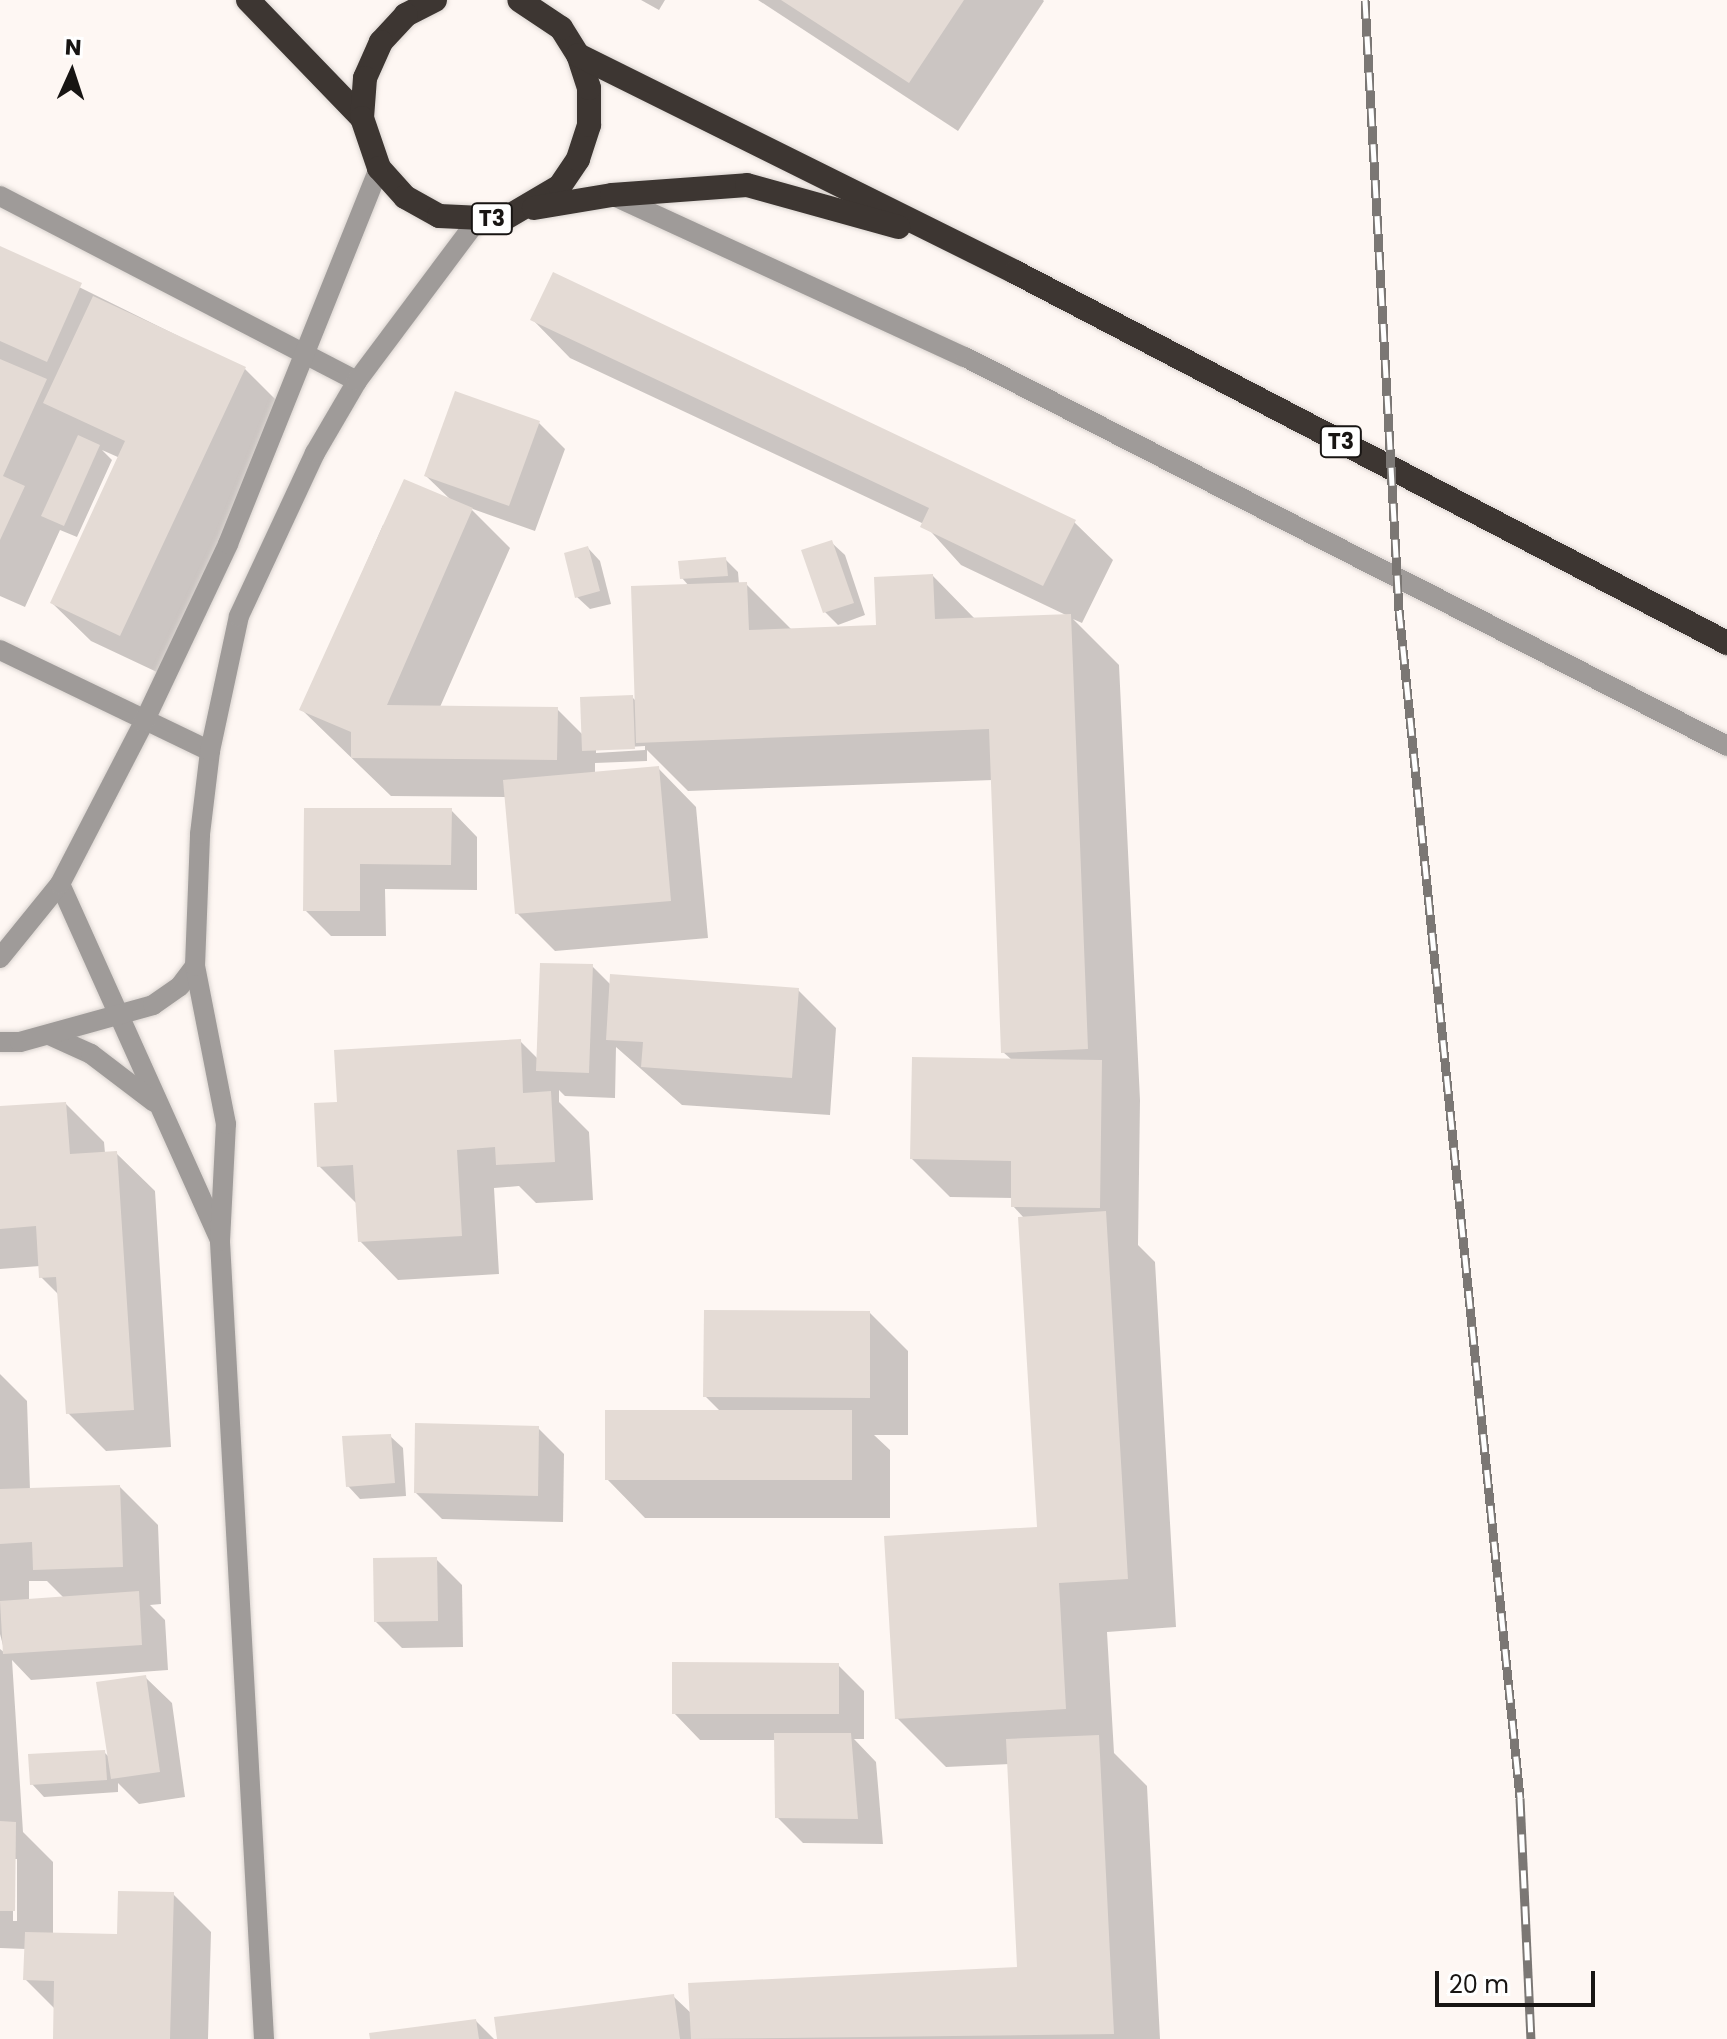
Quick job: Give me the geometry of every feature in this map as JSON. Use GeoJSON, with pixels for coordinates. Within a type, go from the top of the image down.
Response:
{"type":"FeatureCollection","features":[{"type":"Feature","properties":{"kind":"highway","name":"T3"},"geometry":{"type":"LineString","coordinates":[[248,0],[362,118]]}},
{"type":"Feature","properties":{"kind":"highway","name":"T3"},"geometry":{"type":"LineString","coordinates":[[435,0],[406,15],[381,42],[365,78],[362,118],[379,168],[405,197],[439,216],[478,219],[504,219],[528,209],[560,186],[586,137],[589,88],[578,55],[561,28],[519,0]]}},
{"type":"Feature","properties":{"kind":"highway","name":"T3"},"geometry":{"type":"LineString","coordinates":[[578,55],[954,243],[1727,643]]}},
{"type":"Feature","properties":{"kind":"highway","name":"T3"},"geometry":{"type":"LineString","coordinates":[[528,209],[612,195],[747,185],[954,243]]}},
{"type":"Feature","properties":{"kind":"street"},"geometry":{"type":"LineString","coordinates":[[0,958],[60,884],[144,722],[228,544],[306,359],[379,168]]}},
{"type":"Feature","properties":{"kind":"street"},"geometry":{"type":"LineString","coordinates":[[612,195],[965,357],[1727,746]]}},
{"type":"Feature","properties":{"kind":"street"},"geometry":{"type":"LineString","coordinates":[[0,196],[306,359],[357,381]]}},
{"type":"Feature","properties":{"kind":"street"},"geometry":{"type":"LineString","coordinates":[[264,2039],[220,1241],[226,1124],[195,966],[197,866],[210,751],[239,616],[315,453],[357,381],[478,219]]}},
{"type":"Feature","properties":{"kind":"street"},"geometry":{"type":"LineString","coordinates":[[0,650],[144,722],[210,751]]}},
{"type":"Feature","properties":{"kind":"street"},"geometry":{"type":"LineString","coordinates":[[60,884],[117,1019],[163,1110],[220,1241]]}},
{"type":"Feature","properties":{"kind":"street"},"geometry":{"type":"LineString","coordinates":[[0,1042],[49,1035],[117,1019],[153,1005],[180,986],[195,966]]}},
{"type":"Feature","properties":{"kind":"street"},"geometry":{"type":"LineString","coordinates":[[49,1035],[91,1054],[163,1110]]}},
{"type":"Feature","properties":{"kind":"building"},"geometry":{"type":"Polygon","coordinates":[[[781,0],[964,0],[909,83],[781,0]]]}},
{"type":"Feature","properties":{"kind":"building"},"geometry":{"type":"Polygon","coordinates":[[[0,246],[82,283],[47,362],[0,341],[0,246]]]}},
{"type":"Feature","properties":{"kind":"building"},"geometry":{"type":"Polygon","coordinates":[[[553,272],[1076,520],[1043,586],[920,527],[929,508],[530,320],[553,272]]]}},
{"type":"Feature","properties":{"kind":"building"},"geometry":{"type":"Polygon","coordinates":[[[93,296],[246,367],[120,636],[50,603],[125,441],[43,403],[93,296]]]}},
{"type":"Feature","properties":{"kind":"building"},"geometry":{"type":"Polygon","coordinates":[[[0,359],[47,379],[3,476],[25,486],[0,540],[0,359]]]}},
{"type":"Feature","properties":{"kind":"building"},"geometry":{"type":"Polygon","coordinates":[[[455,391],[540,421],[509,506],[424,476],[455,391]]]}},
{"type":"Feature","properties":{"kind":"building"},"geometry":{"type":"Polygon","coordinates":[[[78,435],[100,445],[64,526],[41,516],[78,435]]]}},
{"type":"Feature","properties":{"kind":"building"},"geometry":{"type":"Polygon","coordinates":[[[404,479],[473,508],[387,705],[558,707],[557,760],[351,758],[351,732],[299,710],[404,479]]]}},
{"type":"Feature","properties":{"kind":"building"},"geometry":{"type":"Polygon","coordinates":[[[832,540],[854,603],[823,613],[801,550],[832,540]]]}},
{"type":"Feature","properties":{"kind":"building"},"geometry":{"type":"Polygon","coordinates":[[[588,546],[600,591],[575,598],[564,553],[588,546]]]}},
{"type":"Feature","properties":{"kind":"building"},"geometry":{"type":"Polygon","coordinates":[[[726,557],[728,576],[680,579],[678,561],[726,557]]]}},
{"type":"Feature","properties":{"kind":"building"},"geometry":{"type":"Polygon","coordinates":[[[933,574],[935,619],[1071,614],[1088,1049],[1001,1053],[989,729],[636,743],[631,586],[747,582],[749,630],[876,625],[874,577],[933,574]]]}},
{"type":"Feature","properties":{"kind":"building"},"geometry":{"type":"Polygon","coordinates":[[[633,695],[635,749],[582,751],[580,697],[633,695]]]}},
{"type":"Feature","properties":{"kind":"building"},"geometry":{"type":"Polygon","coordinates":[[[659,766],[671,901],[515,914],[503,780],[659,766]]]}},
{"type":"Feature","properties":{"kind":"building"},"geometry":{"type":"Polygon","coordinates":[[[304,808],[452,808],[451,865],[360,864],[360,911],[303,911],[304,808]]]}},
{"type":"Feature","properties":{"kind":"building"},"geometry":{"type":"Polygon","coordinates":[[[540,963],[593,964],[589,1073],[536,1071],[540,963]]]}},
{"type":"Feature","properties":{"kind":"building"},"geometry":{"type":"Polygon","coordinates":[[[610,974],[799,988],[792,1078],[641,1067],[643,1042],[606,1040],[610,974]]]}},
{"type":"Feature","properties":{"kind":"building"},"geometry":{"type":"Polygon","coordinates":[[[521,1039],[523,1093],[551,1091],[555,1162],[496,1165],[495,1147],[457,1150],[462,1236],[358,1242],[353,1165],[317,1167],[314,1103],[337,1102],[334,1050],[521,1039]]]}},
{"type":"Feature","properties":{"kind":"building"},"geometry":{"type":"Polygon","coordinates":[[[912,1057],[1102,1060],[1100,1208],[1011,1207],[1011,1161],[910,1159],[912,1057]]]}},
{"type":"Feature","properties":{"kind":"building"},"geometry":{"type":"Polygon","coordinates":[[[66,1102],[70,1154],[117,1151],[134,1410],[66,1414],[56,1277],[39,1278],[36,1226],[0,1229],[0,1106],[66,1102]]]}},
{"type":"Feature","properties":{"kind":"building"},"geometry":{"type":"Polygon","coordinates":[[[1106,1211],[1128,1579],[1059,1583],[1066,1709],[895,1719],[884,1536],[1037,1527],[1018,1217],[1106,1211]]]}},
{"type":"Feature","properties":{"kind":"building"},"geometry":{"type":"Polygon","coordinates":[[[704,1310],[870,1311],[870,1398],[703,1397],[704,1310]]]}},
{"type":"Feature","properties":{"kind":"building"},"geometry":{"type":"Polygon","coordinates":[[[605,1410],[852,1410],[852,1480],[605,1480],[605,1410]]]}},
{"type":"Feature","properties":{"kind":"building"},"geometry":{"type":"Polygon","coordinates":[[[415,1423],[539,1426],[538,1496],[414,1493],[415,1423]]]}},
{"type":"Feature","properties":{"kind":"building"},"geometry":{"type":"Polygon","coordinates":[[[391,1434],[395,1483],[346,1487],[342,1436],[391,1434]]]}},
{"type":"Feature","properties":{"kind":"building"},"geometry":{"type":"Polygon","coordinates":[[[120,1485],[123,1567],[33,1570],[32,1542],[0,1544],[0,1489],[120,1485]]]}},
{"type":"Feature","properties":{"kind":"building"},"geometry":{"type":"Polygon","coordinates":[[[437,1557],[438,1621],[374,1622],[373,1558],[437,1557]]]}},
{"type":"Feature","properties":{"kind":"building"},"geometry":{"type":"Polygon","coordinates":[[[139,1591],[142,1645],[3,1654],[0,1601],[139,1591]]]}},
{"type":"Feature","properties":{"kind":"building"},"geometry":{"type":"Polygon","coordinates":[[[672,1662],[839,1663],[839,1714],[672,1714],[672,1662]]]}},
{"type":"Feature","properties":{"kind":"building"},"geometry":{"type":"Polygon","coordinates":[[[146,1675],[160,1772],[111,1779],[96,1682],[146,1675]]]}},
{"type":"Feature","properties":{"kind":"building"},"geometry":{"type":"Polygon","coordinates":[[[774,1733],[851,1733],[858,1819],[775,1818],[774,1733]]]}},
{"type":"Feature","properties":{"kind":"building"},"geometry":{"type":"Polygon","coordinates":[[[1099,1735],[1114,2034],[691,2039],[688,1983],[1017,1967],[1006,1739],[1099,1735]]]}},
{"type":"Feature","properties":{"kind":"building"},"geometry":{"type":"Polygon","coordinates":[[[105,1750],[107,1780],[30,1785],[28,1754],[105,1750]]]}},
{"type":"Feature","properties":{"kind":"building"},"geometry":{"type":"Polygon","coordinates":[[[0,1821],[16,1822],[15,1911],[0,1911],[0,1821]]]}},
{"type":"Feature","properties":{"kind":"building"},"geometry":{"type":"Polygon","coordinates":[[[118,1891],[174,1892],[170,2039],[53,2039],[54,1981],[23,1980],[25,1932],[117,1934],[118,1891]]]}},
{"type":"Feature","properties":{"kind":"building"},"geometry":{"type":"Polygon","coordinates":[[[674,1994],[680,2039],[497,2039],[494,2017],[674,1994]]]}},
{"type":"Feature","properties":{"kind":"building"},"geometry":{"type":"Polygon","coordinates":[[[476,2019],[479,2039],[370,2039],[369,2033],[476,2019]]]}},
{"type":"Feature","properties":{"kind":"railway"},"geometry":{"type":"LineString","coordinates":[[1365,0],[1399,610],[1520,1798],[1531,2039]]}}]}
